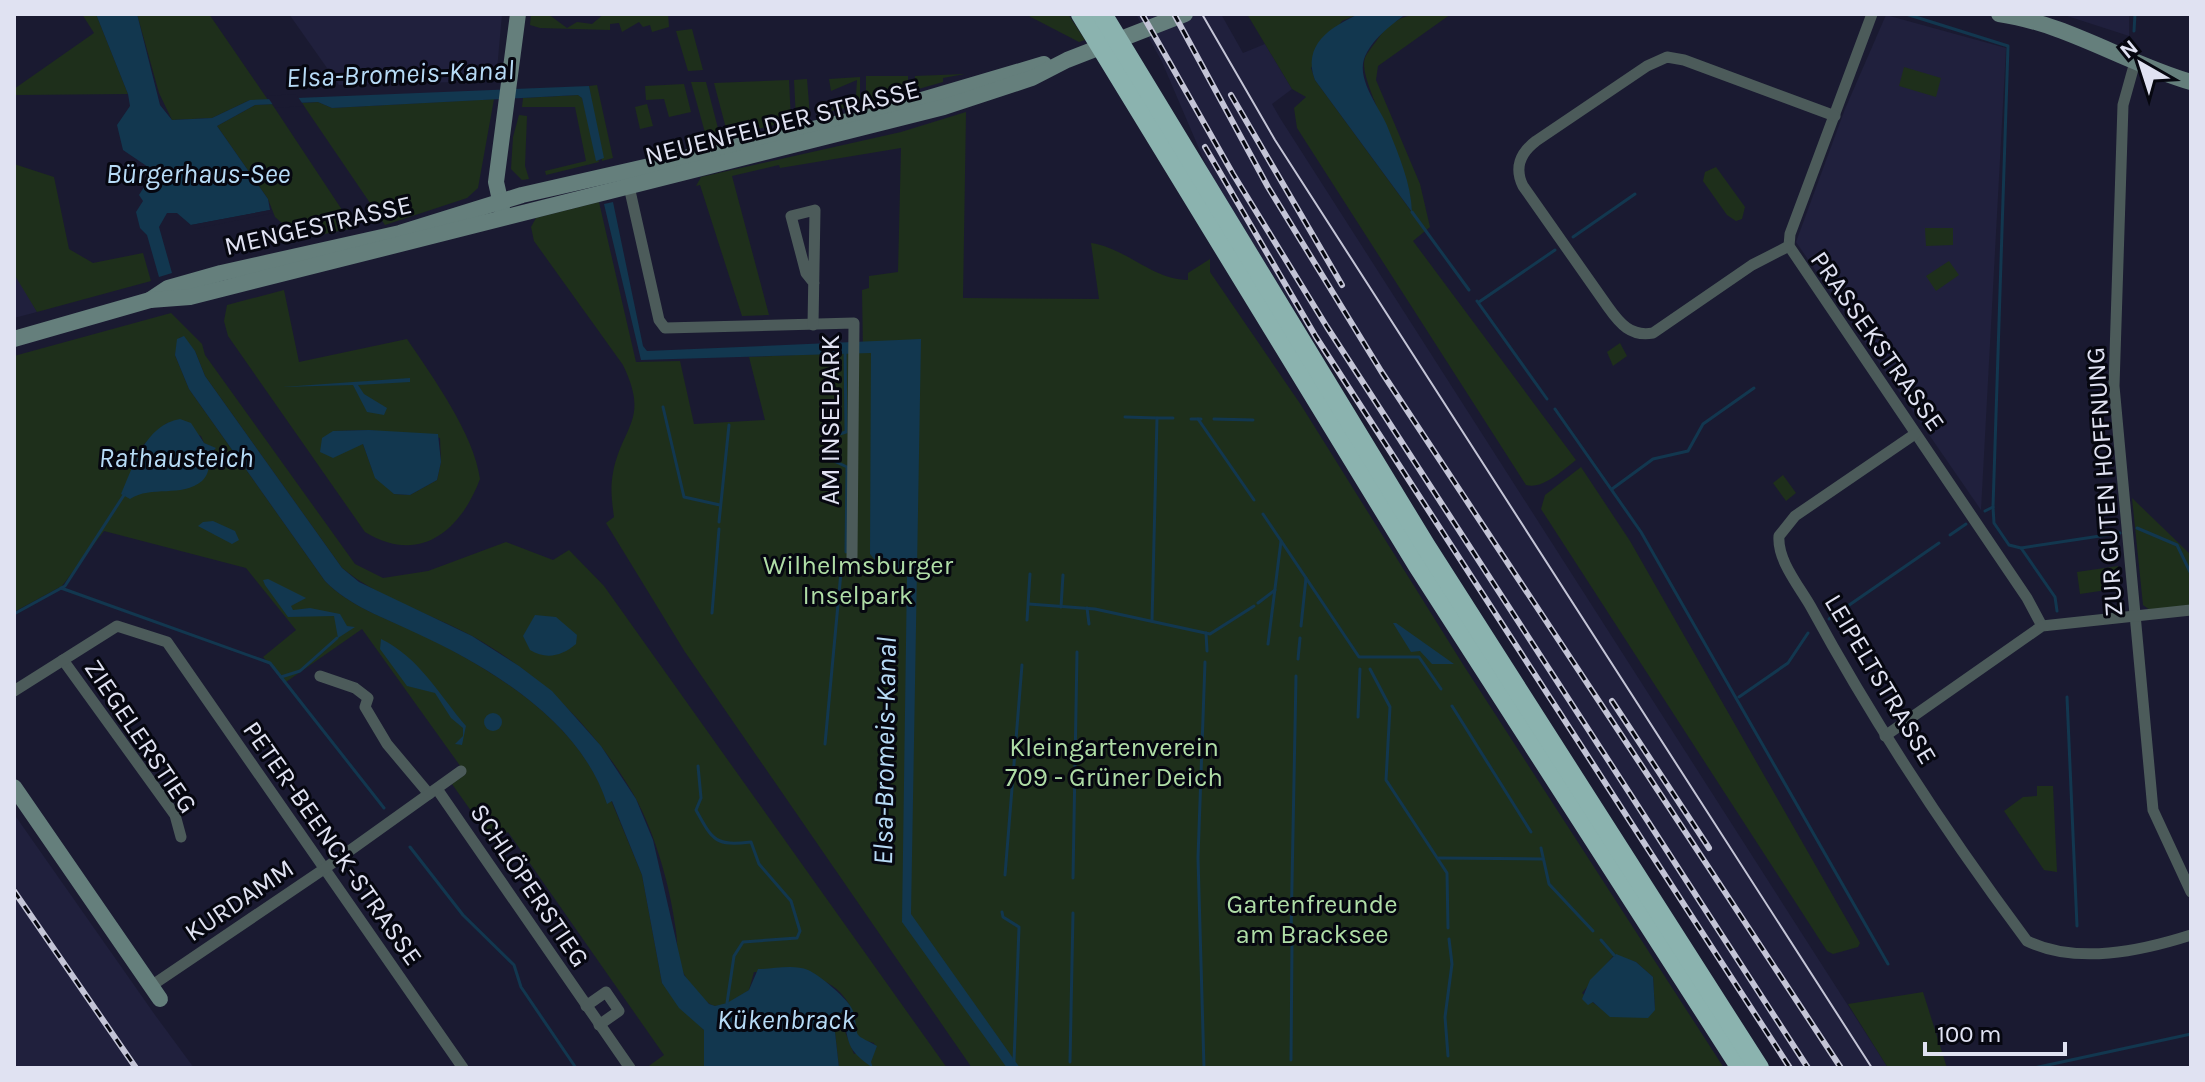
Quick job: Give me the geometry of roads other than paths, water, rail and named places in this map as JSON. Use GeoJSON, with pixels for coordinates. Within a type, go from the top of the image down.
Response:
{"type":"FeatureCollection","features":[{"type":"Feature","properties":{"kind":"highway"},"geometry":{"type":"LineString","coordinates":[[1081,14],[1409,551],[1741,1068]]}},
{"type":"Feature","properties":{"kind":"highway"},"geometry":{"type":"LineString","coordinates":[[1102,14],[1393,493],[1759,1068]]}},
{"type":"Feature","properties":{"kind":"main road"},"geometry":{"type":"LineString","coordinates":[[502,210],[496,182],[518,14]]}},
{"type":"Feature","properties":{"kind":"main road","name":"NEUENFELDER STRASSE"},"geometry":{"type":"LineString","coordinates":[[502,210],[861,118],[1067,60],[1185,14]]}},
{"type":"Feature","properties":{"kind":"main road"},"geometry":{"type":"LineString","coordinates":[[1999,14],[2054,26],[2135,62],[2191,82]]}},
{"type":"Feature","properties":{"kind":"main road","name":"MENGESTRASSE"},"geometry":{"type":"LineString","coordinates":[[18,336],[150,300],[174,286],[502,210]]}},
{"type":"Feature","properties":{"kind":"main road"},"geometry":{"type":"LineString","coordinates":[[14,787],[156,992]]}},
{"type":"Feature","properties":{"kind":"street","name":"PRASSEKSTRASSE"},"geometry":{"type":"LineString","coordinates":[[1872,14],[1790,234],[1789,246],[2027,598],[2042,626]]}},
{"type":"Feature","properties":{"kind":"street"},"geometry":{"type":"LineString","coordinates":[[1789,246],[1752,265],[1653,333],[1641,335],[1622,327],[1522,183],[1518,169],[1527,148],[1657,60],[1684,60],[1835,116]]}},
{"type":"Feature","properties":{"kind":"street","name":"ZUR GUTEN HOFFNUNG"},"geometry":{"type":"LineString","coordinates":[[2135,62],[2123,105],[2114,386],[2153,810],[2191,892]]}},
{"type":"Feature","properties":{"kind":"street","name":"AM INSELPARK"},"geometry":{"type":"LineString","coordinates":[[627,178],[659,320],[665,328],[854,323],[852,557]]}},
{"type":"Feature","properties":{"kind":"street","name":"AM INSELPARK"},"geometry":{"type":"LineString","coordinates":[[813,325],[814,283],[815,210],[791,216],[806,273],[814,283]]}},
{"type":"Feature","properties":{"kind":"street","name":"LEIPELTSTRASSE"},"geometry":{"type":"LineString","coordinates":[[1915,434],[1795,516],[1779,536],[1783,556],[1858,695],[2027,941],[2048,951],[2143,950],[2191,935]]}},
{"type":"Feature","properties":{"kind":"street"},"geometry":{"type":"LineString","coordinates":[[1885,736],[2042,626],[2191,610]]}},
{"type":"Feature","properties":{"kind":"street","name":"PETER-BEENCK-STRASSE"},"geometry":{"type":"LineString","coordinates":[[63,660],[117,626],[167,642],[463,1068]]}},
{"type":"Feature","properties":{"kind":"street"},"geometry":{"type":"LineString","coordinates":[[14,691],[63,660]]}},
{"type":"Feature","properties":{"kind":"street","name":"ZIEGELERSTIEG"},"geometry":{"type":"LineString","coordinates":[[63,660],[175,815],[181,837]]}},
{"type":"Feature","properties":{"kind":"street"},"geometry":{"type":"LineString","coordinates":[[320,676],[355,688],[368,698],[365,707],[387,744],[433,792]]}},
{"type":"Feature","properties":{"kind":"street","name":"KURDAMM"},"geometry":{"type":"LineString","coordinates":[[156,992],[461,771]]}},
{"type":"Feature","properties":{"kind":"street","name":"SCHLÖPERSTIEG"},"geometry":{"type":"LineString","coordinates":[[433,792],[630,1068]]}},
{"type":"Feature","properties":{"kind":"street","name":"SCHLÖPERSTIEG"},"geometry":{"type":"LineString","coordinates":[[586,1006],[606,992],[619,1011],[599,1025]]}},
{"type":"Feature","properties":{"kind":"water","name":"Bürgerhaus-See"},"geometry":{"type":"Polygon","coordinates":[[[96,14],[137,14],[160,105],[172,120],[212,118],[250,100],[589,86],[604,158],[596,161],[582,98],[578,95],[332,108],[318,102],[255,105],[217,126],[268,199],[270,210],[191,225],[177,213],[167,213],[159,227],[172,273],[159,277],[147,235],[140,228],[136,212],[143,201],[139,195],[154,171],[123,150],[117,125],[130,106],[128,94],[96,14]]]}},
{"type":"Feature","properties":{"kind":"water"},"geometry":{"type":"Polygon","coordinates":[[[1359,14],[1406,14],[1376,39],[1364,59],[1363,68],[1367,86],[1404,170],[1412,212],[1315,80],[1312,57],[1321,39],[1359,14]]]}},
{"type":"Feature","properties":{"kind":"water"},"geometry":{"type":"Polygon","coordinates":[[[613,202],[643,346],[647,351],[921,339],[911,914],[1020,1068],[1007,1068],[902,922],[907,573],[874,559],[870,554],[871,353],[641,360],[604,204],[613,202]]]}},
{"type":"Feature","properties":{"kind":"water","name":"Kükenbrack"},"geometry":{"type":"Polygon","coordinates":[[[184,336],[195,351],[205,376],[342,568],[359,582],[472,636],[519,666],[552,691],[601,746],[636,799],[653,840],[684,975],[709,1004],[727,1003],[749,990],[758,969],[790,967],[808,970],[851,1006],[858,1034],[877,1046],[871,1062],[873,1068],[853,1050],[842,1011],[834,1023],[839,1068],[704,1068],[704,1030],[679,1008],[662,983],[642,875],[612,801],[607,804],[577,748],[555,723],[503,681],[445,647],[356,604],[325,581],[189,389],[175,355],[177,339],[184,336]]]}},
{"type":"Feature","properties":{"kind":"water"},"geometry":{"type":"Polygon","coordinates":[[[410,378],[410,382],[358,385],[364,394],[387,408],[384,415],[367,412],[353,385],[282,387],[410,378]]]}},
{"type":"Feature","properties":{"kind":"water","name":"Rathausteich"},"geometry":{"type":"Polygon","coordinates":[[[180,419],[191,423],[204,443],[216,448],[202,481],[185,489],[147,493],[130,499],[121,494],[149,438],[158,429],[180,419]]]}},
{"type":"Feature","properties":{"kind":"water"},"geometry":{"type":"Polygon","coordinates":[[[333,431],[438,434],[441,462],[437,480],[410,495],[394,494],[375,478],[363,444],[333,458],[320,452],[322,438],[333,431]]]}},
{"type":"Feature","properties":{"kind":"water"},"geometry":{"type":"Polygon","coordinates":[[[213,521],[235,531],[239,540],[232,544],[198,526],[213,521]]]}},
{"type":"Feature","properties":{"kind":"water"},"geometry":{"type":"Polygon","coordinates":[[[268,579],[306,598],[291,606],[293,610],[310,608],[340,614],[347,626],[355,627],[338,638],[334,616],[288,617],[265,585],[263,580],[268,579]]]}},
{"type":"Feature","properties":{"kind":"water"},"geometry":{"type":"Polygon","coordinates":[[[535,615],[556,617],[577,635],[576,644],[554,655],[542,655],[530,650],[523,636],[535,615]]]}},
{"type":"Feature","properties":{"kind":"water"},"geometry":{"type":"Polygon","coordinates":[[[1393,623],[1454,664],[1432,664],[1420,651],[1411,652],[1393,623]]]}},
{"type":"Feature","properties":{"kind":"water"},"geometry":{"type":"Polygon","coordinates":[[[381,639],[418,667],[466,726],[462,745],[455,744],[463,736],[463,728],[451,718],[435,693],[407,686],[380,649],[381,639]]]}},
{"type":"Feature","properties":{"kind":"water"},"geometry":{"type":"Polygon","coordinates":[[[493,713],[502,722],[493,731],[484,722],[493,713]]]}},
{"type":"Feature","properties":{"kind":"water"},"geometry":{"type":"Polygon","coordinates":[[[1616,954],[1636,962],[1653,977],[1655,1010],[1648,1018],[1610,1017],[1593,1002],[1588,1005],[1582,999],[1590,980],[1616,954]]]}},
{"type":"Feature","properties":{"kind":"waterway"},"geometry":{"type":"LineString","coordinates":[[1906,14],[2008,46],[1994,523],[2009,545],[2021,548],[2055,597],[2057,611]]}},
{"type":"Feature","properties":{"kind":"waterway"},"geometry":{"type":"LineString","coordinates":[[2134,31],[2135,14]]}},
{"type":"Feature","properties":{"kind":"waterway"},"geometry":{"type":"LineString","coordinates":[[1573,237],[1635,194]]}},
{"type":"Feature","properties":{"kind":"waterway"},"geometry":{"type":"LineString","coordinates":[[1412,212],[1469,290]]}},
{"type":"Feature","properties":{"kind":"waterway"},"geometry":{"type":"LineString","coordinates":[[1479,302],[1555,250]]}},
{"type":"Feature","properties":{"kind":"waterway"},"geometry":{"type":"LineString","coordinates":[[1477,301],[1547,399]]}},
{"type":"Feature","properties":{"kind":"waterway"},"geometry":{"type":"LineString","coordinates":[[845,347],[846,432],[833,436],[832,460],[847,467],[846,552]]}},
{"type":"Feature","properties":{"kind":"waterway"},"geometry":{"type":"LineString","coordinates":[[1612,489],[1653,459],[1688,451],[1703,424],[1754,388]]}},
{"type":"Feature","properties":{"kind":"waterway"},"geometry":{"type":"LineString","coordinates":[[663,407],[684,497],[720,505]]}},
{"type":"Feature","properties":{"kind":"waterway"},"geometry":{"type":"LineString","coordinates":[[1555,409],[1641,532],[1888,964]]}},
{"type":"Feature","properties":{"kind":"waterway"},"geometry":{"type":"LineString","coordinates":[[1125,417],[1157,418],[1152,621]]}},
{"type":"Feature","properties":{"kind":"waterway"},"geometry":{"type":"LineString","coordinates":[[1157,418],[1173,418]]}},
{"type":"Feature","properties":{"kind":"waterway"},"geometry":{"type":"LineString","coordinates":[[1191,419],[1201,419]]}},
{"type":"Feature","properties":{"kind":"waterway"},"geometry":{"type":"LineString","coordinates":[[1198,419],[1254,500]]}},
{"type":"Feature","properties":{"kind":"waterway"},"geometry":{"type":"LineString","coordinates":[[1214,419],[1253,420]]}},
{"type":"Feature","properties":{"kind":"waterway"},"geometry":{"type":"LineString","coordinates":[[719,522],[729,425]]}},
{"type":"Feature","properties":{"kind":"waterway"},"geometry":{"type":"LineString","coordinates":[[14,614],[65,586],[124,495]]}},
{"type":"Feature","properties":{"kind":"waterway"},"geometry":{"type":"LineString","coordinates":[[1985,511],[1993,507]]}},
{"type":"Feature","properties":{"kind":"waterway"},"geometry":{"type":"LineString","coordinates":[[1263,514],[1359,657],[1419,657],[1441,689]]}},
{"type":"Feature","properties":{"kind":"waterway"},"geometry":{"type":"LineString","coordinates":[[1950,535],[1966,524]]}},
{"type":"Feature","properties":{"kind":"waterway"},"geometry":{"type":"LineString","coordinates":[[2137,528],[2177,545],[2191,574]]}},
{"type":"Feature","properties":{"kind":"waterway"},"geometry":{"type":"LineString","coordinates":[[712,613],[719,529]]}},
{"type":"Feature","properties":{"kind":"waterway"},"geometry":{"type":"LineString","coordinates":[[2021,548],[2120,533]]}},
{"type":"Feature","properties":{"kind":"waterway"},"geometry":{"type":"LineString","coordinates":[[1268,644],[1281,541]]}},
{"type":"Feature","properties":{"kind":"waterway"},"geometry":{"type":"LineString","coordinates":[[1829,619],[1939,543]]}},
{"type":"Feature","properties":{"kind":"waterway"},"geometry":{"type":"LineString","coordinates":[[825,744],[841,572]]}},
{"type":"Feature","properties":{"kind":"waterway"},"geometry":{"type":"LineString","coordinates":[[1027,620],[1030,574]]}},
{"type":"Feature","properties":{"kind":"waterway"},"geometry":{"type":"LineString","coordinates":[[1061,607],[1063,575]]}},
{"type":"Feature","properties":{"kind":"waterway"},"geometry":{"type":"LineString","coordinates":[[1301,626],[1306,578]]}},
{"type":"Feature","properties":{"kind":"waterway"},"geometry":{"type":"LineString","coordinates":[[61,588],[270,663],[384,808]]}},
{"type":"Feature","properties":{"kind":"waterway"},"geometry":{"type":"LineString","coordinates":[[1258,603],[1275,590]]}},
{"type":"Feature","properties":{"kind":"waterway"},"geometry":{"type":"LineString","coordinates":[[1029,604],[1095,609],[1210,634],[1254,606]]}},
{"type":"Feature","properties":{"kind":"waterway"},"geometry":{"type":"LineString","coordinates":[[1087,608],[1089,624]]}},
{"type":"Feature","properties":{"kind":"waterway"},"geometry":{"type":"LineString","coordinates":[[1206,633],[1207,651]]}},
{"type":"Feature","properties":{"kind":"waterway"},"geometry":{"type":"LineString","coordinates":[[1739,697],[1788,663],[1808,633]]}},
{"type":"Feature","properties":{"kind":"waterway"},"geometry":{"type":"LineString","coordinates":[[281,677],[300,671],[337,638]]}},
{"type":"Feature","properties":{"kind":"waterway"},"geometry":{"type":"LineString","coordinates":[[1298,659],[1300,638]]}},
{"type":"Feature","properties":{"kind":"waterway"},"geometry":{"type":"LineString","coordinates":[[1073,878],[1077,652]]}},
{"type":"Feature","properties":{"kind":"waterway"},"geometry":{"type":"LineString","coordinates":[[1204,1068],[1198,858],[1205,662]]}},
{"type":"Feature","properties":{"kind":"waterway"},"geometry":{"type":"LineString","coordinates":[[1005,875],[1022,665]]}},
{"type":"Feature","properties":{"kind":"waterway"},"geometry":{"type":"LineString","coordinates":[[1358,717],[1360,669]]}},
{"type":"Feature","properties":{"kind":"waterway"},"geometry":{"type":"LineString","coordinates":[[1370,669],[1390,707],[1386,780],[1447,873],[1448,928]]}},
{"type":"Feature","properties":{"kind":"waterway"},"geometry":{"type":"LineString","coordinates":[[1291,935],[1296,676]]}},
{"type":"Feature","properties":{"kind":"waterway"},"geometry":{"type":"LineString","coordinates":[[2067,697],[2077,926]]}},
{"type":"Feature","properties":{"kind":"waterway"},"geometry":{"type":"LineString","coordinates":[[1452,706],[1531,832]]}},
{"type":"Feature","properties":{"kind":"waterway","name":"Kükenbrack"},"geometry":{"type":"LineString","coordinates":[[698,766],[701,798],[696,810],[707,829],[722,842],[751,842],[759,864],[791,901],[800,931],[797,938],[743,942],[734,956],[727,1003]]}},
{"type":"Feature","properties":{"kind":"waterway"},"geometry":{"type":"LineString","coordinates":[[410,847],[463,915],[514,965],[521,987],[576,1068]]}},
{"type":"Feature","properties":{"kind":"waterway"},"geometry":{"type":"LineString","coordinates":[[1541,848],[1549,884],[1593,931]]}},
{"type":"Feature","properties":{"kind":"waterway"},"geometry":{"type":"LineString","coordinates":[[1439,858],[1543,859]]}},
{"type":"Feature","properties":{"kind":"waterway"},"geometry":{"type":"LineString","coordinates":[[1002,912],[1003,917],[1019,927],[1014,1061]]}},
{"type":"Feature","properties":{"kind":"waterway"},"geometry":{"type":"LineString","coordinates":[[1070,1062],[1073,913]]}},
{"type":"Feature","properties":{"kind":"waterway"},"geometry":{"type":"LineString","coordinates":[[1448,1056],[1445,1017],[1452,964],[1449,939]]}},
{"type":"Feature","properties":{"kind":"waterway"},"geometry":{"type":"LineString","coordinates":[[1601,940],[1614,955]]}},
{"type":"Feature","properties":{"kind":"waterway"},"geometry":{"type":"LineString","coordinates":[[1291,1060],[1292,944]]}},
{"type":"Feature","properties":{"kind":"waterway"},"geometry":{"type":"LineString","coordinates":[[2034,1068],[2191,1034]]}},
{"type":"Feature","properties":{"kind":"tram line"},"geometry":{"type":"LineString","coordinates":[[1202,14],[1275,140],[1872,1068]]}},
{"type":"Feature","properties":{"kind":"railway"},"geometry":{"type":"LineString","coordinates":[[1142,14],[1233,174],[1327,327],[1808,1068]]}},
{"type":"Feature","properties":{"kind":"railway"},"geometry":{"type":"LineString","coordinates":[[1174,14],[1268,187],[1381,371],[1841,1068]]}},
{"type":"Feature","properties":{"kind":"railway"},"geometry":{"type":"LineString","coordinates":[[1231,95],[1342,285]]}},
{"type":"Feature","properties":{"kind":"railway"},"geometry":{"type":"LineString","coordinates":[[1205,147],[1316,337],[1790,1068]]}},
{"type":"Feature","properties":{"kind":"railway"},"geometry":{"type":"LineString","coordinates":[[1612,701],[1709,848]]}},
{"type":"Feature","properties":{"kind":"railway"},"geometry":{"type":"LineString","coordinates":[[14,891],[136,1068]]}},
{"type":"Feature","properties":{"kind":"water label","name":"Elsa-Bromeis-Kanal"},"geometry":{"type":"Point","coordinates":[400,73]}},
{"type":"Feature","properties":{"kind":"water label","name":"Elsa-Bromeis-Kanal"},"geometry":{"type":"Point","coordinates":[884,751]}},
{"type":"Feature","properties":{"kind":"park label","name":"Wilhelmsburger Inselpark"},"geometry":{"type":"Point","coordinates":[858,580]}},
{"type":"Feature","properties":{"kind":"park label","name":"Kleingartenverein 709 - Grüner Deich"},"geometry":{"type":"Point","coordinates":[1114,762]}},
{"type":"Feature","properties":{"kind":"park label","name":"Gartenfreunde am Bracksee"},"geometry":{"type":"Point","coordinates":[1312,919]}}]}
